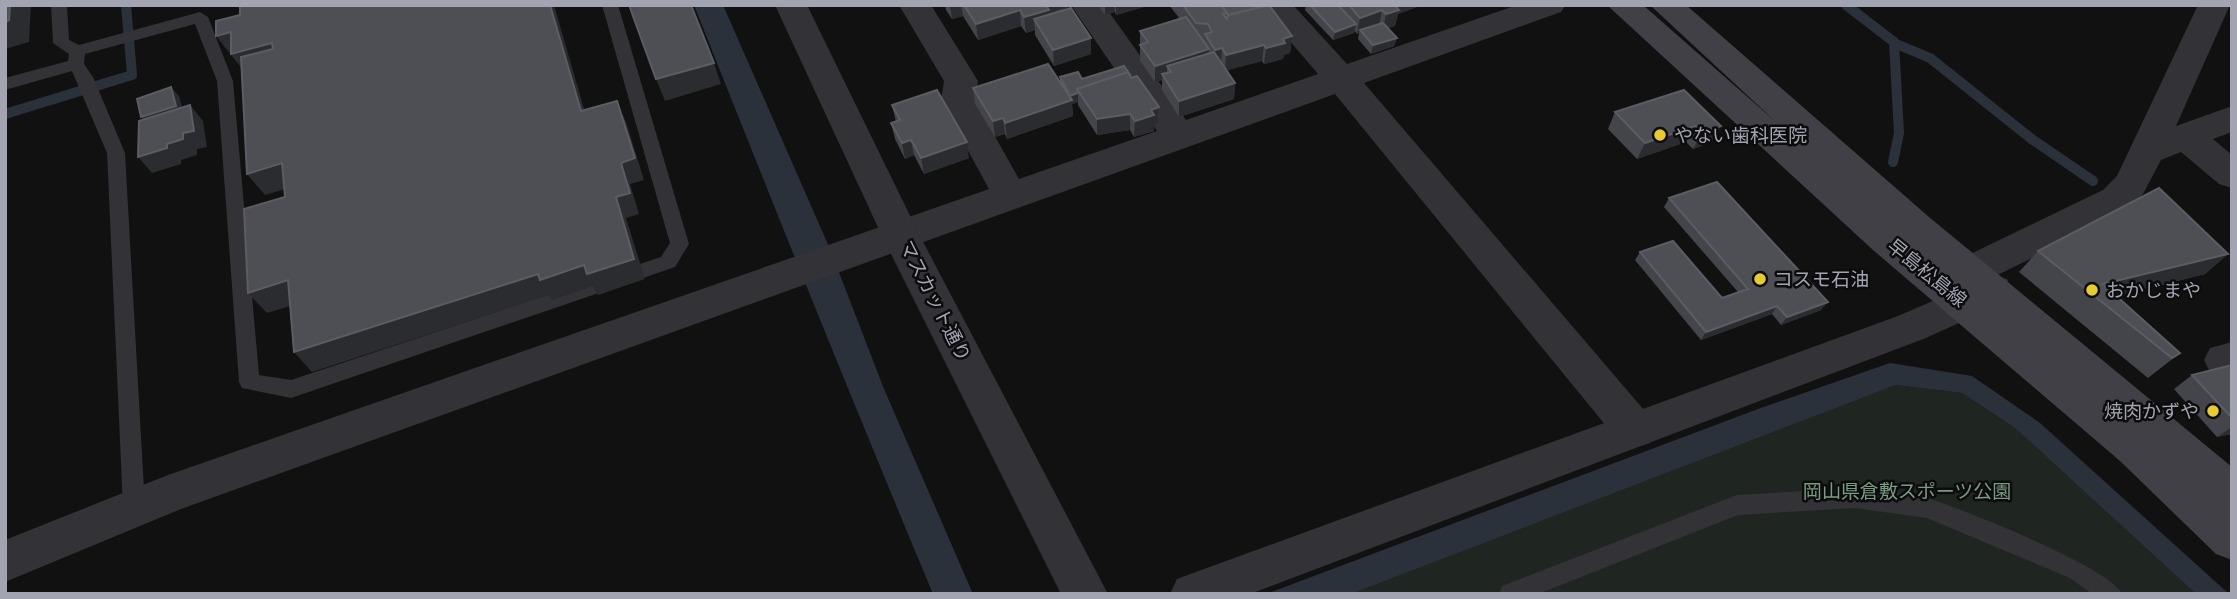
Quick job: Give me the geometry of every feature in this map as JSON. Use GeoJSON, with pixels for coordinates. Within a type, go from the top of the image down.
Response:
{"type":"FeatureCollection","features":[{"type":"Feature","properties":{"kind":"main road","name":"早島松島線"},"geometry":{"type":"LineString","coordinates":[[1623,5],[1876,231],[1967,287],[2232,493]]}},
{"type":"Feature","properties":{"kind":"main road","name":"早島松島線"},"geometry":{"type":"LineString","coordinates":[[1666,5],[1774,104],[2232,540]]}},
{"type":"Feature","properties":{"kind":"street","name":"マスカット通り"},"geometry":{"type":"LineString","coordinates":[[791,5],[901,236],[1085,594]]}},
{"type":"Feature","properties":{"kind":"street"},"geometry":{"type":"LineString","coordinates":[[915,5],[961,81],[958,101],[1011,196]]}},
{"type":"Feature","properties":{"kind":"street"},"geometry":{"type":"LineString","coordinates":[[1087,5],[1179,136]]}},
{"type":"Feature","properties":{"kind":"street"},"geometry":{"type":"LineString","coordinates":[[1275,5],[1342,80],[1634,430]]}},
{"type":"Feature","properties":{"kind":"street"},"geometry":{"type":"LineString","coordinates":[[5,561],[134,507],[1550,5]]}},
{"type":"Feature","properties":{"kind":"street"},"geometry":{"type":"LineString","coordinates":[[1193,594],[1912,327],[1967,287],[2116,200],[2130,184],[2148,151],[2214,5]]}},
{"type":"Feature","properties":{"kind":"street"},"geometry":{"type":"LineString","coordinates":[[2148,151],[2232,118]]}},
{"type":"Feature","properties":{"kind":"street"},"geometry":{"type":"LineString","coordinates":[[2187,137],[2232,175]]}},
{"type":"Feature","properties":{"kind":"lane"},"geometry":{"type":"LineString","coordinates":[[58,5],[61,43],[79,64],[116,153],[134,507]]}},
{"type":"Feature","properties":{"kind":"lane"},"geometry":{"type":"LineString","coordinates":[[5,84],[79,64],[112,42],[200,17],[216,5]]}},
{"type":"Feature","properties":{"kind":"lane"},"geometry":{"type":"LineString","coordinates":[[200,17],[225,81],[249,382],[291,389],[668,262],[680,244],[610,5]]}},
{"type":"Feature","properties":{"kind":"lane"},"geometry":{"type":"LineString","coordinates":[[1510,594],[1737,505],[1855,498],[1928,509],[2078,571],[2110,594]]}},
{"type":"Feature","properties":{"kind":"green space","name":"岡山県倉敷スポーツ公園"},"geometry":{"type":"Polygon","coordinates":[[[1896,385],[1962,393],[2015,428],[2196,594],[1351,594],[1896,385]]]}},
{"type":"Feature","properties":{"kind":"shaded area"},"geometry":{"type":"Polygon","coordinates":[[[694,5],[723,5],[830,249],[884,389],[973,594],[933,594],[694,5]]]}},
{"type":"Feature","properties":{"kind":"shaded area"},"geometry":{"type":"Polygon","coordinates":[[[1890,363],[1972,376],[2040,423],[2229,594],[2196,594],[2015,428],[1962,393],[1896,385],[1351,594],[1266,594],[1758,409],[1890,363]]]}},
{"type":"Feature","properties":{"kind":"building"},"geometry":{"type":"Polygon","coordinates":[[[5,5],[10,5],[9,20],[5,22],[5,5]]]}},
{"type":"Feature","properties":{"kind":"building"},"geometry":{"type":"Polygon","coordinates":[[[240,5],[550,5],[581,111],[617,101],[635,158],[621,163],[630,193],[616,197],[634,259],[587,274],[584,265],[540,280],[538,274],[294,352],[288,280],[248,293],[244,209],[285,197],[282,163],[247,174],[241,57],[273,49],[272,43],[231,54],[231,32],[216,36],[216,21],[240,15],[240,5]]]}},
{"type":"Feature","properties":{"kind":"building"},"geometry":{"type":"Polygon","coordinates":[[[629,5],[691,5],[714,63],[656,79],[629,5]]]}},
{"type":"Feature","properties":{"kind":"building"},"geometry":{"type":"Polygon","coordinates":[[[964,5],[1046,5],[1049,10],[1024,17],[1020,10],[976,24],[964,5]]]}},
{"type":"Feature","properties":{"kind":"building"},"geometry":{"type":"Polygon","coordinates":[[[1183,5],[1221,5],[1227,13],[1223,14],[1227,19],[1228,15],[1269,5],[1292,36],[1283,39],[1285,43],[1266,48],[1264,45],[1226,55],[1222,48],[1215,50],[1205,34],[1212,32],[1208,24],[1196,23],[1183,5]]]}},
{"type":"Feature","properties":{"kind":"building"},"geometry":{"type":"Polygon","coordinates":[[[1221,5],[1269,5],[1228,15],[1221,5]]]}},
{"type":"Feature","properties":{"kind":"building"},"geometry":{"type":"Polygon","coordinates":[[[1310,5],[1338,5],[1356,24],[1335,32],[1310,5]]]}},
{"type":"Feature","properties":{"kind":"building"},"geometry":{"type":"Polygon","coordinates":[[[1349,5],[1394,5],[1399,10],[1386,14],[1382,10],[1360,18],[1349,5]]]}},
{"type":"Feature","properties":{"kind":"building"},"geometry":{"type":"Polygon","coordinates":[[[1071,8],[1091,38],[1053,50],[1034,19],[1071,8]]]}},
{"type":"Feature","properties":{"kind":"building"},"geometry":{"type":"Polygon","coordinates":[[[1186,17],[1209,49],[1155,66],[1140,45],[1148,42],[1140,31],[1186,17]]]}},
{"type":"Feature","properties":{"kind":"building"},"geometry":{"type":"Polygon","coordinates":[[[1383,23],[1397,38],[1373,45],[1360,30],[1383,23]]]}},
{"type":"Feature","properties":{"kind":"building"},"geometry":{"type":"Polygon","coordinates":[[[1214,52],[1235,83],[1179,101],[1162,74],[1171,72],[1167,66],[1214,52]]]}},
{"type":"Feature","properties":{"kind":"building"},"geometry":{"type":"Polygon","coordinates":[[[1048,64],[1072,100],[1005,123],[1003,118],[993,121],[973,88],[1048,64]]]}},
{"type":"Feature","properties":{"kind":"building"},"geometry":{"type":"Polygon","coordinates":[[[1124,66],[1131,76],[1128,72],[1077,89],[1078,93],[1070,96],[1060,77],[1078,72],[1082,79],[1124,66]]]}},
{"type":"Feature","properties":{"kind":"building"},"geometry":{"type":"Polygon","coordinates":[[[1128,72],[1131,78],[1137,76],[1159,107],[1151,110],[1154,115],[1135,121],[1130,114],[1097,119],[1077,89],[1128,72]]]}},
{"type":"Feature","properties":{"kind":"building"},"geometry":{"type":"Polygon","coordinates":[[[171,87],[176,106],[141,117],[137,99],[171,87]]]}},
{"type":"Feature","properties":{"kind":"building"},"geometry":{"type":"Polygon","coordinates":[[[937,90],[967,142],[921,158],[911,140],[902,143],[891,123],[900,120],[892,105],[937,90]]]}},
{"type":"Feature","properties":{"kind":"building"},"geometry":{"type":"Polygon","coordinates":[[[1684,90],[1721,126],[1702,133],[1695,126],[1645,143],[1615,112],[1684,90]]]}},
{"type":"Feature","properties":{"kind":"building"},"geometry":{"type":"Polygon","coordinates":[[[190,105],[194,131],[183,133],[183,139],[167,144],[167,148],[138,157],[139,121],[190,105]]]}},
{"type":"Feature","properties":{"kind":"building","name":"コスモ石油"},"geometry":{"type":"Polygon","coordinates":[[[1717,182],[1828,302],[1787,317],[1777,306],[1706,332],[1640,252],[1673,241],[1722,298],[1748,289],[1669,198],[1717,182]]]}},
{"type":"Feature","properties":{"kind":"building"},"geometry":{"type":"Polygon","coordinates":[[[2159,188],[2228,254],[2103,284],[2180,353],[2172,358],[2038,251],[2159,188]]]}},
{"type":"Feature","properties":{"kind":"building"},"geometry":{"type":"Polygon","coordinates":[[[2232,365],[2232,418],[2192,375],[2232,365]]]}},
{"type":"Feature","properties":{"kind":"waterway"},"geometry":{"type":"LineString","coordinates":[[5,114],[132,75],[126,5]]}},
{"type":"Feature","properties":{"kind":"waterway"},"geometry":{"type":"LineString","coordinates":[[1846,5],[1894,43]]}},
{"type":"Feature","properties":{"kind":"waterway"},"geometry":{"type":"LineString","coordinates":[[1893,162],[1899,133],[1894,43]]}},
{"type":"Feature","properties":{"kind":"waterway"},"geometry":{"type":"LineString","coordinates":[[1894,43],[1930,58],[2033,140],[2093,181]]}},
{"type":"Feature","properties":{"kind":"place","name":"やない歯科医院"},"geometry":{"type":"Point","coordinates":[1660,135]}},
{"type":"Feature","properties":{"kind":"place","name":"コスモ石油"},"geometry":{"type":"Point","coordinates":[1760,279]}},
{"type":"Feature","properties":{"kind":"place","name":"おかじまや"},"geometry":{"type":"Point","coordinates":[2092,290]}},
{"type":"Feature","properties":{"kind":"place","name":"焼肉かずや"},"geometry":{"type":"Point","coordinates":[2213,411]}}]}
